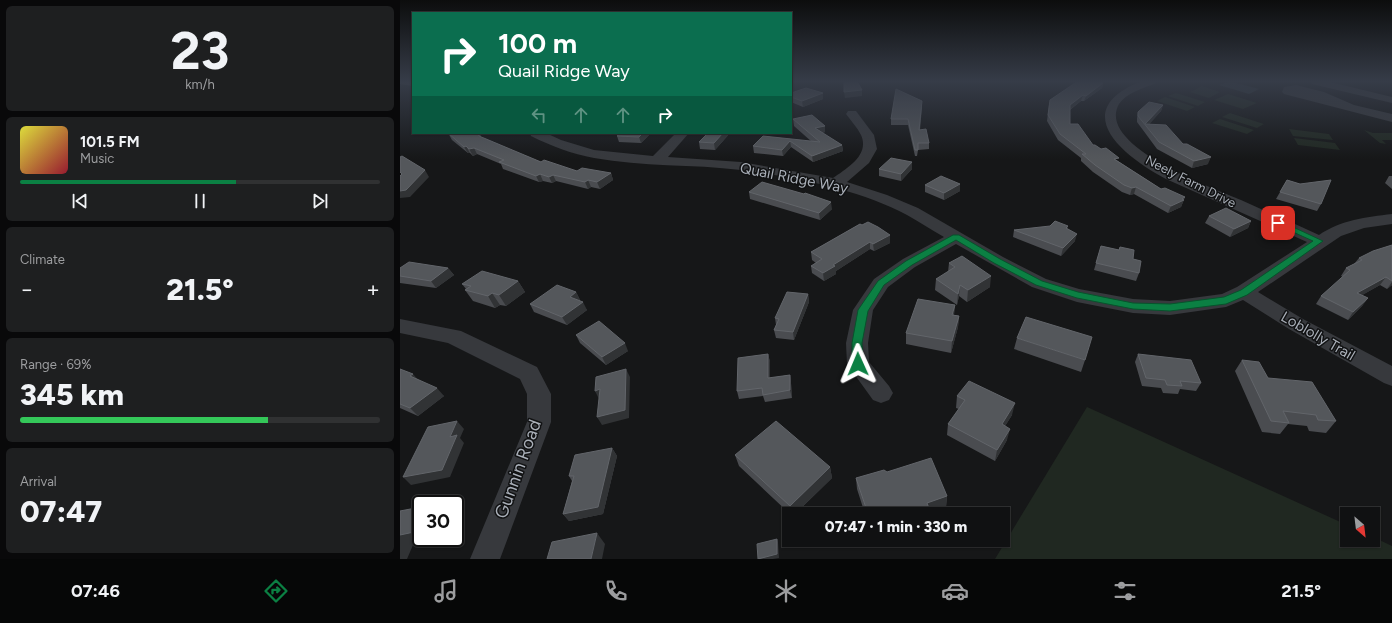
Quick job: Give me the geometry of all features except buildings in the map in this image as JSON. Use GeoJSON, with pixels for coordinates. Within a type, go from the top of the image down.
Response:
{"type":"FeatureCollection","features":[{"type":"Feature","properties":{"kind":"street","name":"Neely Farm Drive"},"geometry":{"type":"LineString","coordinates":[[1113,107],[1110,122],[1122,139],[1134,152],[1155,166],[1319,241]]}},
{"type":"Feature","properties":{"kind":"street"},"geometry":{"type":"LineString","coordinates":[[1350,108],[1392,118]]}},
{"type":"Feature","properties":{"kind":"street"},"geometry":{"type":"LineString","coordinates":[[836,183],[861,163],[869,154],[871,144],[866,133],[852,114]]}},
{"type":"Feature","properties":{"kind":"street","name":"Quail Ridge Way"},"geometry":{"type":"LineString","coordinates":[[538,134],[556,143],[587,153],[656,161],[741,166],[836,183],[881,198],[912,211],[997,261],[1039,283],[1077,295],[1126,304],[1170,308],[1226,300],[1244,292],[1319,241],[1336,232],[1361,223],[1392,219]]}},
{"type":"Feature","properties":{"kind":"street"},"geometry":{"type":"LineString","coordinates":[[656,161],[682,134]]}},
{"type":"Feature","properties":{"kind":"street"},"geometry":{"type":"LineString","coordinates":[[881,394],[858,364],[857,343],[863,310],[881,283],[909,263],[956,237]]}},
{"type":"Feature","properties":{"kind":"street","name":"Loblolly Trail"},"geometry":{"type":"LineString","coordinates":[[1244,292],[1296,324],[1392,377]]}},
{"type":"Feature","properties":{"kind":"street","name":"Gunnin Road"},"geometry":{"type":"LineString","coordinates":[[400,326],[453,336],[529,373],[539,394],[539,422],[485,559]]}},
{"type":"Feature","properties":{"kind":"shaded area"},"geometry":{"type":"Polygon","coordinates":[[[1175,107],[1195,107],[1187,111],[1175,107]]]}},
{"type":"Feature","properties":{"kind":"shaded area"},"geometry":{"type":"Polygon","coordinates":[[[1237,107],[1247,107],[1243,109],[1237,107]]]}},
{"type":"Feature","properties":{"kind":"shaded area"},"geometry":{"type":"Polygon","coordinates":[[[1230,113],[1264,124],[1257,128],[1222,117],[1230,113]]]}},
{"type":"Feature","properties":{"kind":"shaded area"},"geometry":{"type":"Polygon","coordinates":[[[1220,119],[1254,130],[1247,134],[1212,123],[1220,119]]]}},
{"type":"Feature","properties":{"kind":"shaded area"},"geometry":{"type":"Polygon","coordinates":[[[1289,129],[1329,134],[1333,140],[1293,136],[1289,129]]]}},
{"type":"Feature","properties":{"kind":"shaded area"},"geometry":{"type":"Polygon","coordinates":[[[1364,130],[1373,133],[1392,133],[1392,140],[1382,140],[1386,144],[1380,143],[1364,130]]]}},
{"type":"Feature","properties":{"kind":"shaded area"},"geometry":{"type":"Polygon","coordinates":[[[1294,138],[1335,143],[1340,150],[1298,145],[1294,138]]]}},
{"type":"Feature","properties":{"kind":"shaded area"},"geometry":{"type":"Polygon","coordinates":[[[1087,407],[1340,522],[1340,547],[1380,547],[1380,540],[1392,546],[1392,559],[995,559],[1002,547],[1010,547],[1010,534],[1087,407]]]}},
{"type":"Feature","properties":{"kind":"route"},"geometry":{"type":"LineString","coordinates":[[858,364],[857,343],[863,310],[881,283],[909,263],[956,237],[1039,283],[1077,295],[1133,306],[1170,308],[1226,300],[1244,292],[1319,241],[1278,223]]}}]}
